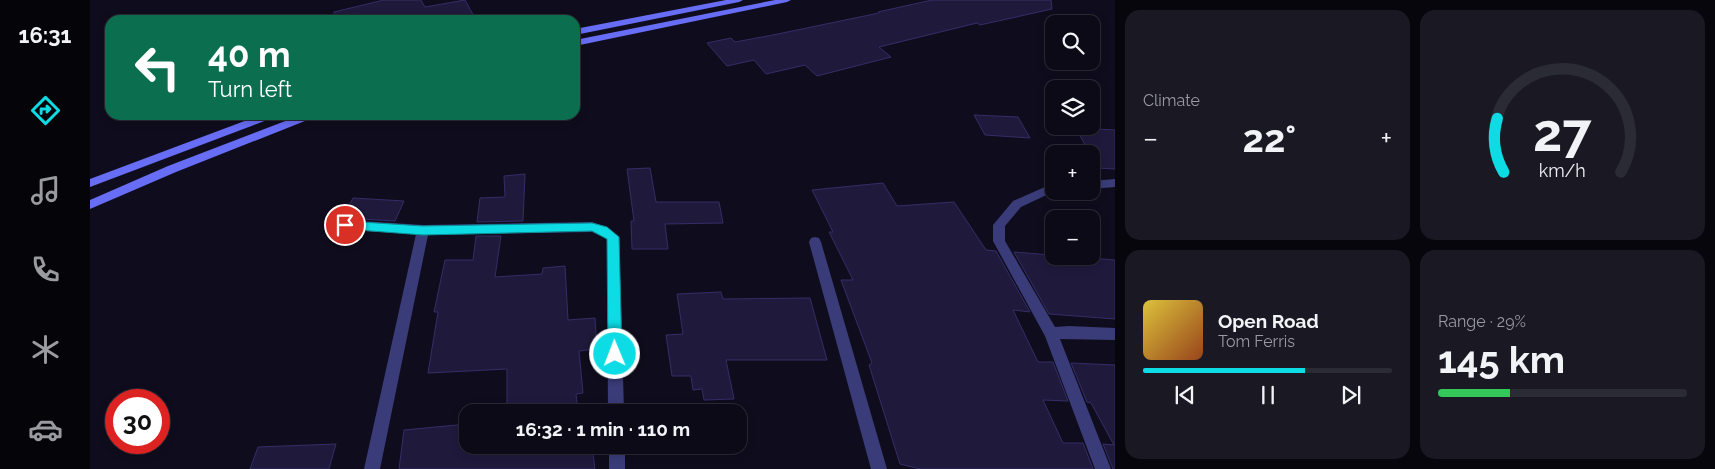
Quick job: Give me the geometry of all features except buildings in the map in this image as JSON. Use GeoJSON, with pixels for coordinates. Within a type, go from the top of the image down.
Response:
{"type":"FeatureCollection","features":[{"type":"Feature","properties":{"kind":"main road"},"geometry":{"type":"LineString","coordinates":[[580,31],[738,0]]}},
{"type":"Feature","properties":{"kind":"main road"},"geometry":{"type":"LineString","coordinates":[[580,43],[787,0]]}},
{"type":"Feature","properties":{"kind":"main road"},"geometry":{"type":"LineString","coordinates":[[90,183],[258,120]]}},
{"type":"Feature","properties":{"kind":"main road"},"geometry":{"type":"LineString","coordinates":[[90,205],[172,169],[298,120]]}},
{"type":"Feature","properties":{"kind":"street"},"geometry":{"type":"LineString","coordinates":[[1100,184],[1115,183]]}},
{"type":"Feature","properties":{"kind":"street"},"geometry":{"type":"LineString","coordinates":[[1045,191],[1017,204],[999,225],[999,241],[1051,334],[1103,469]]}},
{"type":"Feature","properties":{"kind":"street"},"geometry":{"type":"LineString","coordinates":[[345,225],[423,230],[592,227],[603,230],[613,237],[616,404]]}},
{"type":"Feature","properties":{"kind":"street"},"geometry":{"type":"LineString","coordinates":[[372,469],[423,230]]}},
{"type":"Feature","properties":{"kind":"street"},"geometry":{"type":"LineString","coordinates":[[815,242],[878,469]]}},
{"type":"Feature","properties":{"kind":"street"},"geometry":{"type":"LineString","coordinates":[[1051,334],[1068,332],[1115,334]]}},
{"type":"Feature","properties":{"kind":"street"},"geometry":{"type":"LineString","coordinates":[[617,454],[617,469]]}},
{"type":"Feature","properties":{"kind":"route"},"geometry":{"type":"LineString","coordinates":[[345,225],[423,230],[592,227],[603,230],[613,237],[615,354]]}}]}
